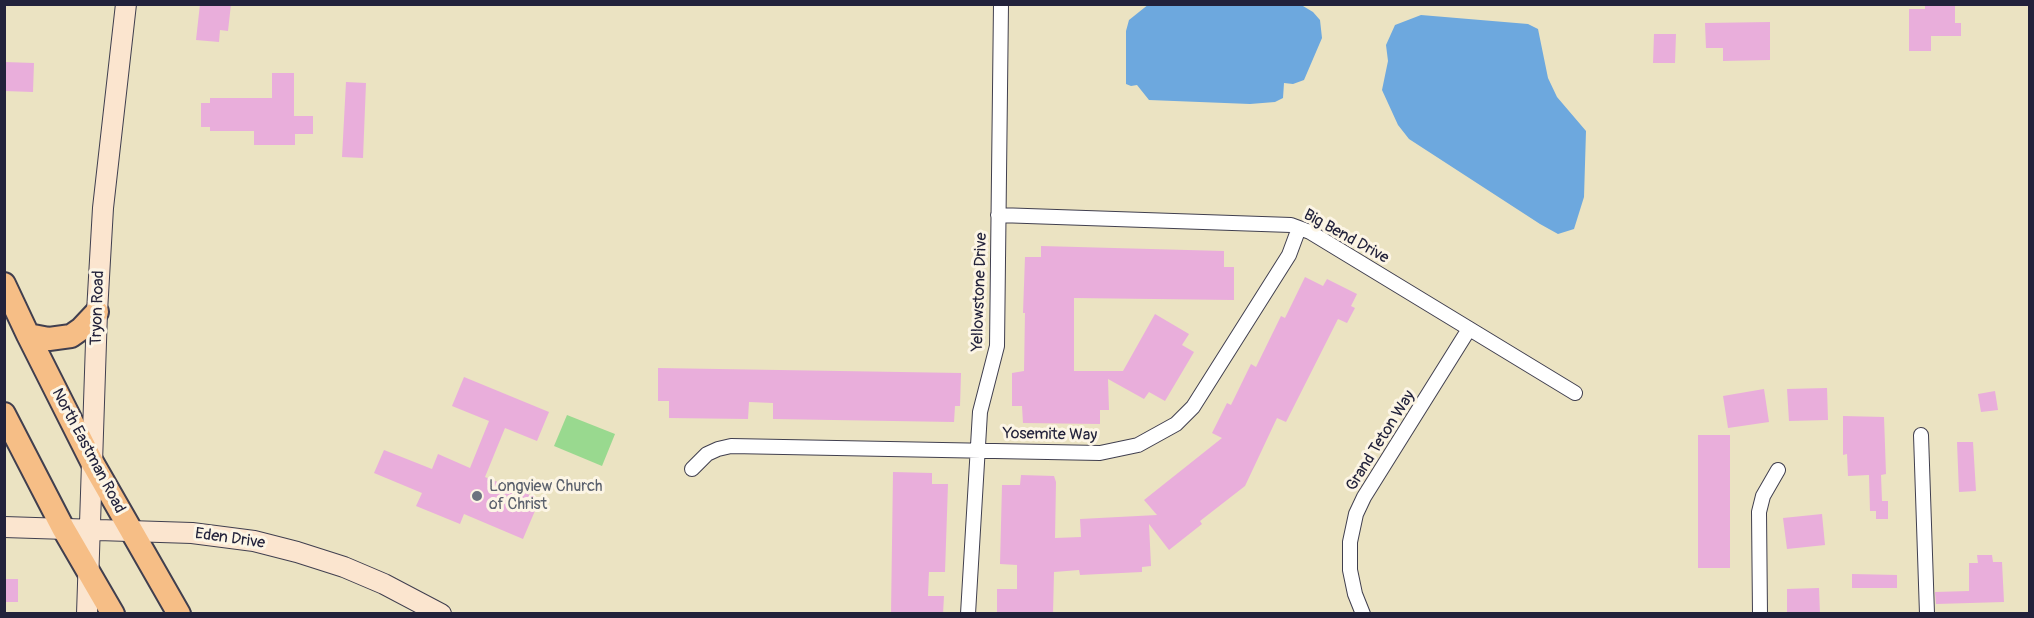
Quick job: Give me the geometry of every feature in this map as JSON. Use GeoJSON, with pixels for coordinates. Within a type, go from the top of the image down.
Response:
{"type":"FeatureCollection","features":[{"type":"Feature","properties":{"kind":"main road","name":"North Eastman Road"},"geometry":{"type":"LineString","coordinates":[[4,284],[92,462],[178,614]]}},
{"type":"Feature","properties":{"kind":"main road"},"geometry":{"type":"LineString","coordinates":[[28,335],[50,339],[71,336],[98,312]]}},
{"type":"Feature","properties":{"kind":"main road"},"geometry":{"type":"LineString","coordinates":[[4,414],[63,528],[113,614]]}},
{"type":"Feature","properties":{"kind":"street","name":"Tryon Road"},"geometry":{"type":"LineString","coordinates":[[87,614],[98,312],[106,172],[126,4]]}},
{"type":"Feature","properties":{"kind":"street","name":"Yellowstone Drive"},"geometry":{"type":"LineString","coordinates":[[968,614],[981,406],[997,346],[1000,4]]}},
{"type":"Feature","properties":{"kind":"street","name":"Big Bend Drive"},"geometry":{"type":"LineString","coordinates":[[998,215],[1291,225],[1310,232],[1575,393]]}},
{"type":"Feature","properties":{"kind":"street","name":"Yosemite Way"},"geometry":{"type":"LineString","coordinates":[[693,469],[707,454],[718,448],[731,446],[1112,452],[1138,445],[1170,428],[1185,416],[1200,397],[1289,255],[1299,228]]}},
{"type":"Feature","properties":{"kind":"street","name":"Grand Teton Way"},"geometry":{"type":"LineString","coordinates":[[1363,614],[1355,594],[1350,570],[1350,542],[1356,514],[1364,497],[1469,329]]}},
{"type":"Feature","properties":{"kind":"street"},"geometry":{"type":"LineString","coordinates":[[1921,435],[1927,614]]}},
{"type":"Feature","properties":{"kind":"street"},"geometry":{"type":"LineString","coordinates":[[1760,614],[1759,512],[1763,496],[1778,470]]}},
{"type":"Feature","properties":{"kind":"street","name":"Eden Drive"},"geometry":{"type":"LineString","coordinates":[[4,527],[131,530],[226,537],[297,552],[344,567],[384,584],[441,614]]}},
{"type":"Feature","properties":{"kind":"green space"},"geometry":{"type":"Polygon","coordinates":[[[567,415],[615,434],[602,466],[554,446],[567,415]]]}},
{"type":"Feature","properties":{"kind":"water"},"geometry":{"type":"Polygon","coordinates":[[[1149,4],[1303,6],[1320,20],[1322,38],[1304,80],[1293,84],[1284,83],[1283,98],[1275,102],[1250,104],[1149,100],[1137,85],[1126,84],[1126,31],[1129,20],[1149,4]]]}},
{"type":"Feature","properties":{"kind":"water"},"geometry":{"type":"Polygon","coordinates":[[[1421,15],[1528,24],[1538,29],[1548,78],[1557,97],[1586,131],[1584,197],[1574,229],[1558,234],[1540,224],[1409,139],[1398,125],[1382,90],[1388,61],[1386,45],[1395,25],[1421,15]]]}},
{"type":"Feature","properties":{"kind":"building"},"geometry":{"type":"Polygon","coordinates":[[[200,4],[231,4],[228,31],[220,30],[219,42],[196,40],[200,4]]]}},
{"type":"Feature","properties":{"kind":"building"},"geometry":{"type":"Polygon","coordinates":[[[1925,4],[1955,4],[1955,23],[1961,23],[1961,36],[1931,36],[1931,51],[1909,51],[1909,9],[1925,9],[1925,4]]]}},
{"type":"Feature","properties":{"kind":"building"},"geometry":{"type":"Polygon","coordinates":[[[1770,22],[1770,60],[1723,61],[1723,48],[1706,48],[1705,23],[1770,22]]]}},
{"type":"Feature","properties":{"kind":"building"},"geometry":{"type":"Polygon","coordinates":[[[1654,34],[1676,34],[1675,63],[1653,63],[1654,34]]]}},
{"type":"Feature","properties":{"kind":"building"},"geometry":{"type":"Polygon","coordinates":[[[4,62],[34,63],[33,92],[4,91],[4,62]]]}},
{"type":"Feature","properties":{"kind":"building"},"geometry":{"type":"Polygon","coordinates":[[[272,73],[294,73],[294,116],[313,116],[313,134],[295,134],[295,145],[254,145],[254,131],[210,131],[210,127],[201,127],[201,103],[210,103],[210,98],[272,98],[272,73]]]}},
{"type":"Feature","properties":{"kind":"building"},"geometry":{"type":"Polygon","coordinates":[[[346,82],[366,83],[363,158],[342,157],[346,82]]]}},
{"type":"Feature","properties":{"kind":"building"},"geometry":{"type":"Polygon","coordinates":[[[1041,246],[1224,251],[1224,267],[1234,267],[1234,300],[1074,298],[1074,371],[1123,371],[1155,314],[1189,334],[1182,345],[1194,352],[1165,401],[1149,392],[1144,399],[1108,379],[1109,410],[1100,410],[1100,424],[1023,423],[1022,406],[1012,406],[1012,373],[1024,371],[1025,257],[1041,257],[1041,246]]]}},
{"type":"Feature","properties":{"kind":"building"},"geometry":{"type":"Polygon","coordinates":[[[1305,277],[1323,286],[1327,279],[1357,294],[1351,306],[1355,308],[1347,323],[1338,319],[1286,422],[1277,418],[1245,486],[1200,521],[1202,524],[1169,550],[1149,524],[1151,566],[1142,567],[1142,572],[1080,575],[1079,570],[1054,572],[1053,614],[997,614],[997,589],[1017,589],[1017,565],[1000,564],[1002,485],[1020,485],[1021,475],[1054,476],[1056,482],[1055,538],[1081,537],[1080,519],[1157,515],[1144,500],[1222,438],[1212,433],[1227,403],[1231,405],[1251,364],[1256,367],[1281,316],[1285,318],[1305,277]]]}},
{"type":"Feature","properties":{"kind":"building"},"geometry":{"type":"Polygon","coordinates":[[[658,368],[961,373],[960,406],[955,406],[954,422],[773,419],[773,403],[749,402],[748,419],[669,418],[669,401],[658,401],[658,368]]]}},
{"type":"Feature","properties":{"kind":"building","name":"Longview Church of Christ"},"geometry":{"type":"Polygon","coordinates":[[[464,377],[549,412],[537,441],[505,428],[485,477],[540,499],[523,539],[464,514],[460,524],[416,506],[422,493],[374,473],[384,450],[432,469],[438,454],[470,468],[489,421],[452,406],[464,377]]]}},
{"type":"Feature","properties":{"kind":"building"},"geometry":{"type":"Polygon","coordinates":[[[1827,388],[1828,420],[1789,421],[1787,389],[1827,388]]]}},
{"type":"Feature","properties":{"kind":"building"},"geometry":{"type":"Polygon","coordinates":[[[1764,389],[1769,422],[1728,428],[1723,396],[1764,389]]]}},
{"type":"Feature","properties":{"kind":"building"},"geometry":{"type":"Polygon","coordinates":[[[1995,391],[1998,410],[1981,412],[1978,394],[1995,391]]]}},
{"type":"Feature","properties":{"kind":"building"},"geometry":{"type":"Polygon","coordinates":[[[1843,416],[1884,417],[1886,474],[1881,475],[1882,501],[1888,501],[1888,519],[1876,519],[1876,511],[1870,511],[1869,475],[1848,476],[1847,454],[1843,455],[1843,416]]]}},
{"type":"Feature","properties":{"kind":"building"},"geometry":{"type":"Polygon","coordinates":[[[1698,435],[1730,435],[1730,568],[1698,568],[1698,435]]]}},
{"type":"Feature","properties":{"kind":"building"},"geometry":{"type":"Polygon","coordinates":[[[1957,442],[1973,442],[1976,491],[1959,492],[1957,442]]]}},
{"type":"Feature","properties":{"kind":"building"},"geometry":{"type":"Polygon","coordinates":[[[893,472],[932,473],[932,484],[948,484],[945,572],[929,572],[928,596],[944,596],[943,614],[891,614],[893,472]]]}},
{"type":"Feature","properties":{"kind":"building"},"geometry":{"type":"Polygon","coordinates":[[[1822,514],[1825,545],[1787,549],[1783,518],[1822,514]]]}},
{"type":"Feature","properties":{"kind":"building"},"geometry":{"type":"Polygon","coordinates":[[[1977,555],[1992,555],[1993,562],[2002,562],[2004,602],[1936,604],[1935,592],[1969,591],[1969,563],[1978,563],[1977,555]]]}},
{"type":"Feature","properties":{"kind":"building"},"geometry":{"type":"Polygon","coordinates":[[[1852,574],[1897,575],[1897,588],[1852,588],[1852,574]]]}},
{"type":"Feature","properties":{"kind":"building"},"geometry":{"type":"Polygon","coordinates":[[[4,579],[18,579],[18,602],[4,602],[4,579]]]}},
{"type":"Feature","properties":{"kind":"building"},"geometry":{"type":"Polygon","coordinates":[[[1819,588],[1820,614],[1787,614],[1787,589],[1819,588]]]}},
{"type":"Feature","properties":{"kind":"place","name":"Longview Church of Christ"},"geometry":{"type":"Point","coordinates":[477,496]}}]}
